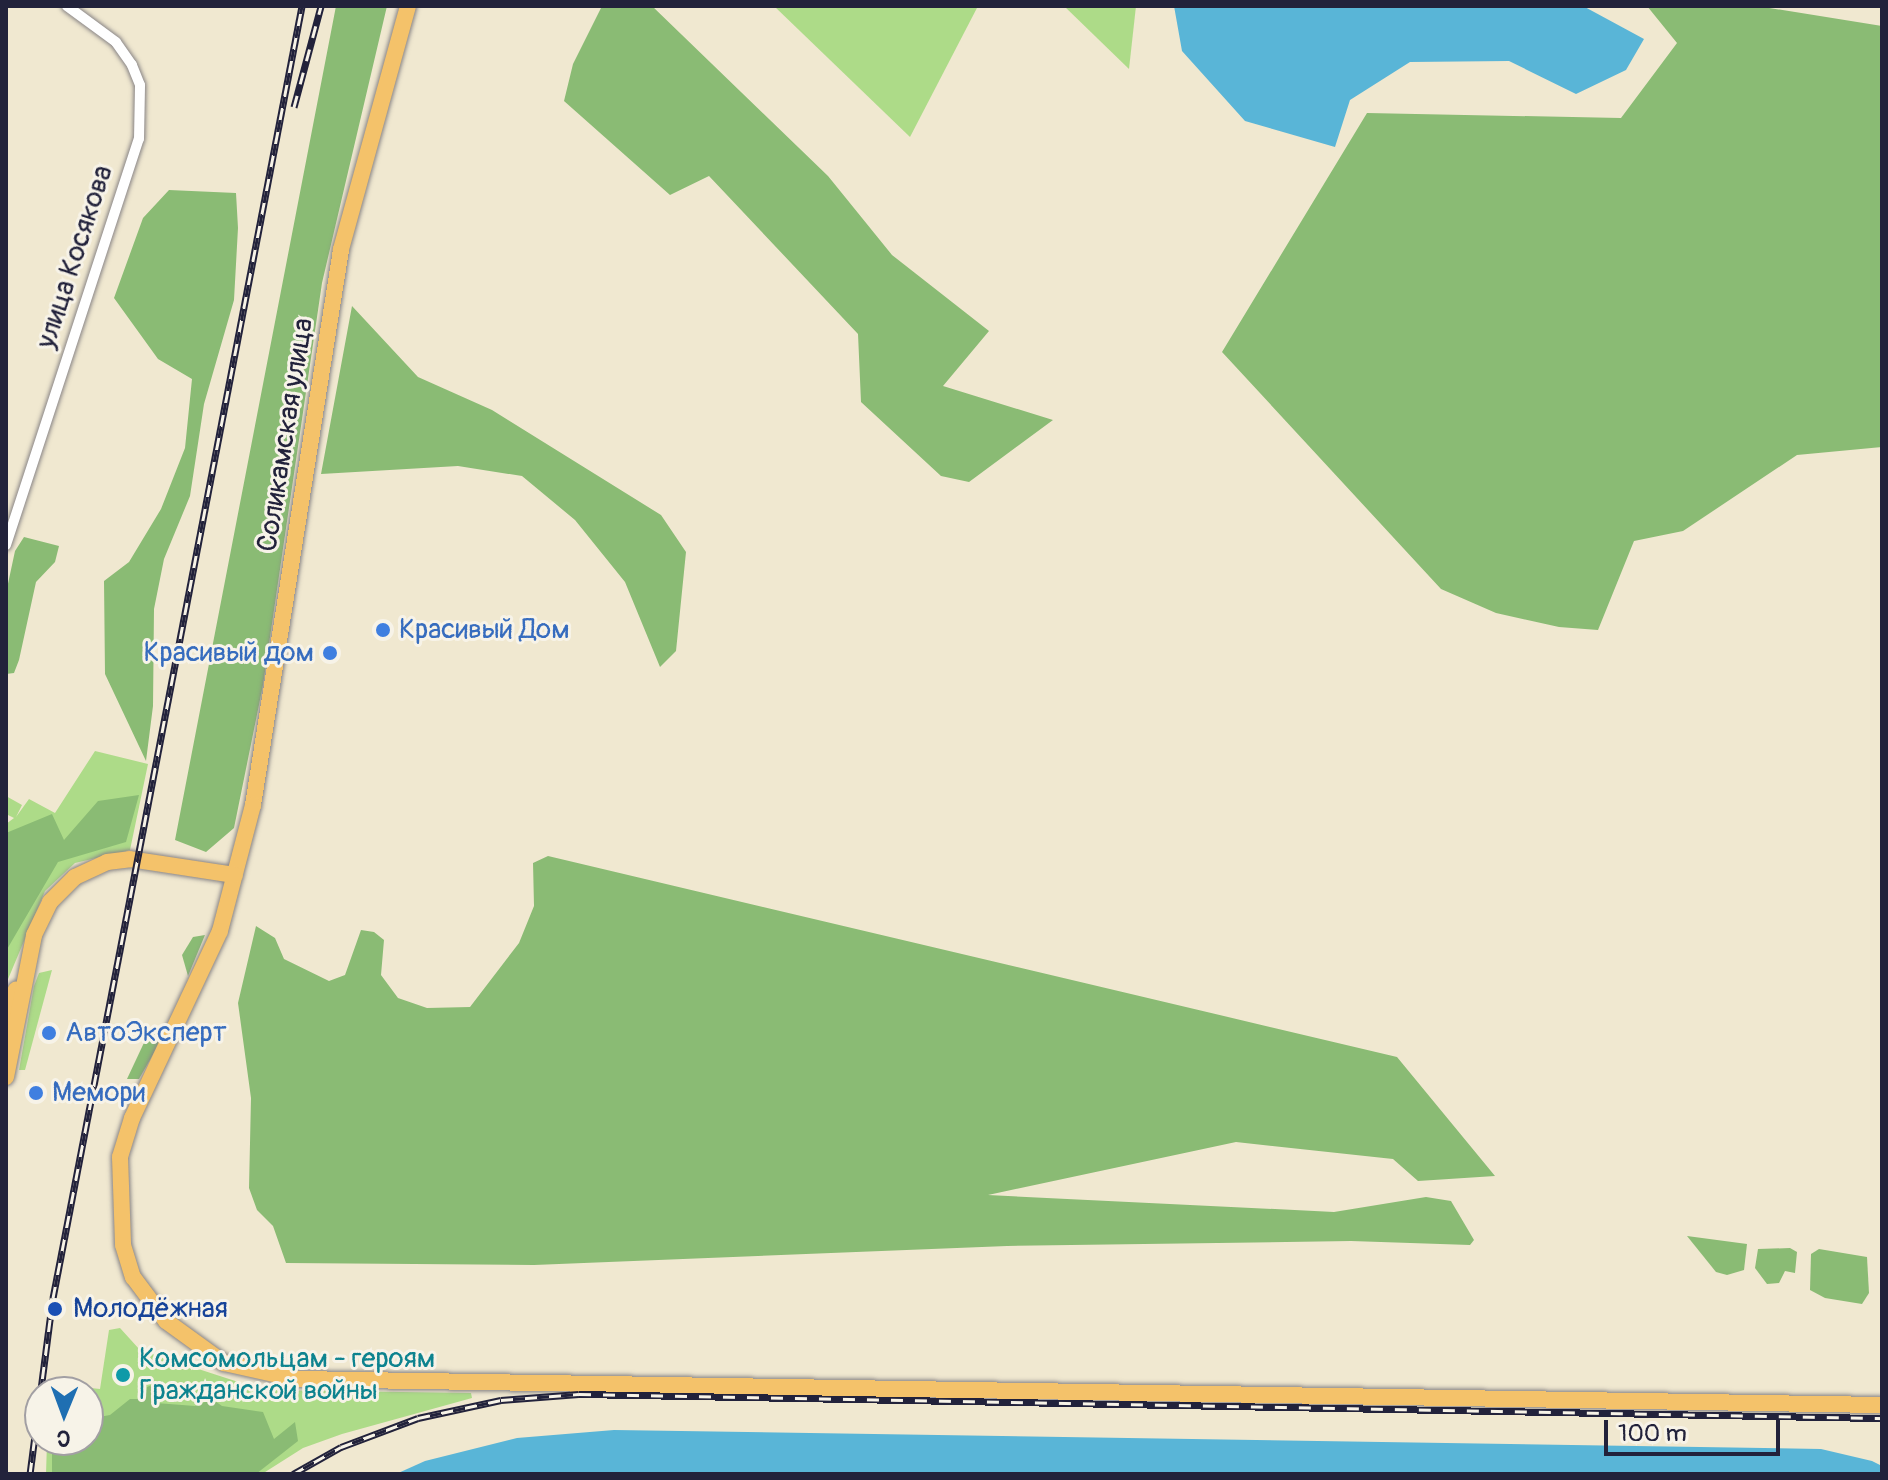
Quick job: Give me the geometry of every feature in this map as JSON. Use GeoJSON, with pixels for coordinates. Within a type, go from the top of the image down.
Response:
{"type":"FeatureCollection","features":[{"type":"Feature","properties":{"kind":"main road","name":"Соликамская улица"},"geometry":{"type":"LineString","coordinates":[[408,6],[341,250],[267,739],[235,875],[209,959],[132,1118],[118,1174],[123,1245],[145,1298],[195,1347],[237,1368],[296,1379],[1882,1405]]}},
{"type":"Feature","properties":{"kind":"main road"},"geometry":{"type":"LineString","coordinates":[[6,1020],[50,902],[75,877],[98,865],[130,859],[235,875]]}},
{"type":"Feature","properties":{"kind":"main road"},"geometry":{"type":"LineString","coordinates":[[6,1077],[25,971]]}},
{"type":"Feature","properties":{"kind":"street","name":"улица Косякова"},"geometry":{"type":"LineString","coordinates":[[6,545],[139,139],[140,85],[132,65],[116,42],[67,6]]}},
{"type":"Feature","properties":{"kind":"green space"},"geometry":{"type":"Polygon","coordinates":[[[336,6],[387,6],[322,283],[263,685],[234,828],[206,852],[175,840],[336,6]]]}},
{"type":"Feature","properties":{"kind":"green space"},"geometry":{"type":"Polygon","coordinates":[[[602,6],[652,6],[828,176],[892,255],[989,331],[943,386],[1053,420],[969,482],[941,476],[861,402],[858,334],[709,176],[670,195],[564,101],[573,64],[602,6]]]}},
{"type":"Feature","properties":{"kind":"green space"},"geometry":{"type":"Polygon","coordinates":[[[774,6],[978,6],[910,137],[774,6]]]}},
{"type":"Feature","properties":{"kind":"green space"},"geometry":{"type":"Polygon","coordinates":[[[1064,6],[1136,6],[1129,69],[1064,6]]]}},
{"type":"Feature","properties":{"kind":"green space"},"geometry":{"type":"Polygon","coordinates":[[[1647,6],[1757,6],[1882,26],[1882,447],[1797,455],[1683,531],[1634,541],[1598,630],[1559,627],[1496,613],[1441,589],[1222,352],[1367,113],[1621,118],[1677,43],[1647,6]]]}},
{"type":"Feature","properties":{"kind":"green space"},"geometry":{"type":"Polygon","coordinates":[[[169,190],[236,193],[238,228],[234,300],[204,404],[190,496],[164,559],[154,609],[153,706],[146,761],[105,674],[104,581],[129,562],[161,509],[185,448],[192,379],[158,359],[114,298],[143,218],[169,190]]]}},
{"type":"Feature","properties":{"kind":"green space"},"geometry":{"type":"Polygon","coordinates":[[[352,306],[418,377],[492,410],[661,515],[686,552],[676,651],[660,667],[625,582],[575,520],[522,476],[458,466],[321,474],[352,306]]]}},
{"type":"Feature","properties":{"kind":"green space"},"geometry":{"type":"Polygon","coordinates":[[[24,537],[59,546],[55,562],[36,582],[19,660],[14,673],[6,674],[6,593],[15,551],[24,537]]]}},
{"type":"Feature","properties":{"kind":"green space"},"geometry":{"type":"Polygon","coordinates":[[[95,751],[148,764],[130,850],[75,863],[45,891],[6,984],[6,824],[14,818],[6,814],[6,796],[22,805],[16,817],[29,799],[55,813],[95,751]]]}},
{"type":"Feature","properties":{"kind":"green space"},"geometry":{"type":"Polygon","coordinates":[[[139,795],[126,842],[58,862],[6,951],[6,833],[52,814],[64,840],[98,801],[139,795]]]}},
{"type":"Feature","properties":{"kind":"green space"},"geometry":{"type":"Polygon","coordinates":[[[548,856],[1397,1057],[1495,1176],[1418,1181],[1393,1159],[1236,1142],[988,1195],[1334,1212],[1426,1197],[1451,1201],[1474,1240],[1470,1245],[1351,1241],[1007,1246],[534,1265],[286,1263],[273,1226],[257,1210],[249,1188],[251,1098],[238,1003],[256,926],[275,938],[284,959],[329,981],[345,975],[361,930],[374,932],[384,940],[381,975],[398,998],[427,1008],[470,1007],[519,943],[534,906],[533,863],[548,856]]]}},
{"type":"Feature","properties":{"kind":"green space"},"geometry":{"type":"Polygon","coordinates":[[[205,935],[188,976],[182,955],[193,937],[205,935]]]}},
{"type":"Feature","properties":{"kind":"green space"},"geometry":{"type":"Polygon","coordinates":[[[52,970],[25,1070],[19,1070],[34,986],[39,973],[52,970]]]}},
{"type":"Feature","properties":{"kind":"green space"},"geometry":{"type":"Polygon","coordinates":[[[160,1028],[163,1037],[139,1079],[127,1079],[149,1032],[160,1028]]]}},
{"type":"Feature","properties":{"kind":"green space"},"geometry":{"type":"Polygon","coordinates":[[[1687,1236],[1747,1244],[1744,1270],[1727,1275],[1716,1272],[1687,1236]]]}},
{"type":"Feature","properties":{"kind":"green space"},"geometry":{"type":"Polygon","coordinates":[[[1790,1248],[1797,1252],[1795,1273],[1785,1271],[1779,1283],[1767,1284],[1755,1268],[1758,1249],[1790,1248]]]}},
{"type":"Feature","properties":{"kind":"green space"},"geometry":{"type":"Polygon","coordinates":[[[1819,1249],[1867,1257],[1869,1293],[1862,1304],[1825,1298],[1810,1290],[1811,1254],[1819,1249]]]}},
{"type":"Feature","properties":{"kind":"green space"},"geometry":{"type":"Polygon","coordinates":[[[120,1328],[140,1350],[263,1390],[471,1393],[472,1398],[303,1448],[262,1474],[46,1474],[47,1456],[104,1456],[102,1376],[109,1330],[120,1328]]]}},
{"type":"Feature","properties":{"kind":"green space"},"geometry":{"type":"Polygon","coordinates":[[[162,1381],[156,1403],[195,1406],[212,1399],[222,1406],[263,1412],[274,1439],[295,1422],[298,1441],[256,1474],[52,1474],[52,1456],[104,1456],[104,1416],[130,1399],[144,1399],[147,1387],[162,1381]]]}},
{"type":"Feature","properties":{"kind":"water"},"geometry":{"type":"Polygon","coordinates":[[[1174,6],[1583,6],[1644,39],[1626,70],[1576,94],[1509,61],[1410,62],[1350,100],[1335,147],[1245,121],[1182,51],[1174,6]]]}},
{"type":"Feature","properties":{"kind":"water"},"geometry":{"type":"Polygon","coordinates":[[[614,1430],[1821,1449],[1872,1461],[1882,1466],[1882,1474],[396,1474],[425,1461],[517,1438],[614,1430]]]}},
{"type":"Feature","properties":{"kind":"railway"},"geometry":{"type":"LineString","coordinates":[[30,1474],[53,1298],[302,6]]}},
{"type":"Feature","properties":{"kind":"railway"},"geometry":{"type":"LineString","coordinates":[[294,107],[321,6]]}},
{"type":"Feature","properties":{"kind":"railway"},"geometry":{"type":"LineString","coordinates":[[293,1474],[341,1447],[418,1418],[501,1400],[579,1394],[1882,1418]]}},
{"type":"Feature","properties":{"kind":"place","name":"Красивый Дом"},"geometry":{"type":"Point","coordinates":[383,630]}},
{"type":"Feature","properties":{"kind":"place","name":"Красивый дом"},"geometry":{"type":"Point","coordinates":[330,653]}},
{"type":"Feature","properties":{"kind":"place","name":"АвтоЭксперт"},"geometry":{"type":"Point","coordinates":[49,1033]}},
{"type":"Feature","properties":{"kind":"place","name":"Мемори"},"geometry":{"type":"Point","coordinates":[36,1093]}},
{"type":"Feature","properties":{"kind":"place","name":"Молодёжная"},"geometry":{"type":"Point","coordinates":[55,1309]}},
{"type":"Feature","properties":{"kind":"place","name":"Комсомольцам - героям Гражданской войны"},"geometry":{"type":"Point","coordinates":[123,1375]}}]}
